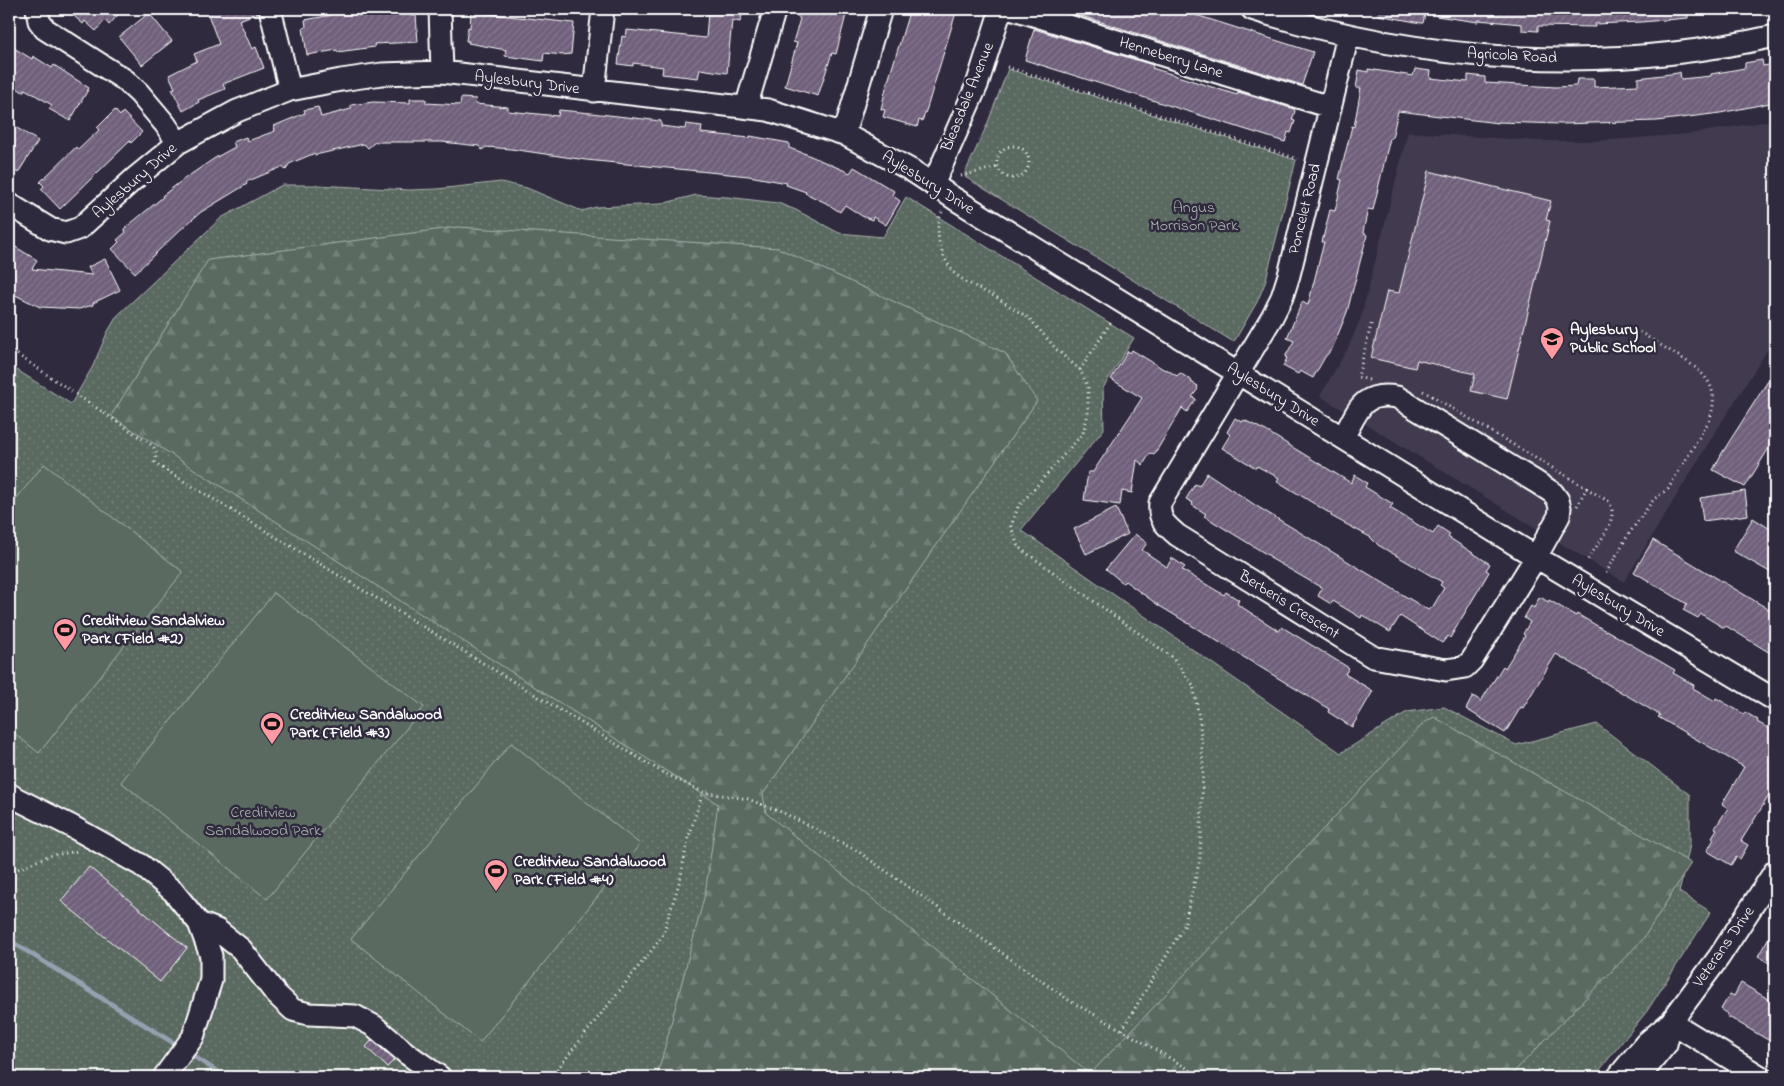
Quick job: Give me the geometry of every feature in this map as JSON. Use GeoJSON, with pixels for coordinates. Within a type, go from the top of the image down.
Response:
{"type":"FeatureCollection","features":[{"type":"Feature","properties":{"kind":"street"},"geometry":{"type":"LineString","coordinates":[[37,9],[39,21],[45,29],[125,80],[139,93],[178,143]]}},
{"type":"Feature","properties":{"kind":"street"},"geometry":{"type":"LineString","coordinates":[[270,9],[290,90]]}},
{"type":"Feature","properties":{"kind":"street"},"geometry":{"type":"LineString","coordinates":[[440,9],[442,72]]}},
{"type":"Feature","properties":{"kind":"street"},"geometry":{"type":"LineString","coordinates":[[594,91],[603,9]]}},
{"type":"Feature","properties":{"kind":"street"},"geometry":{"type":"LineString","coordinates":[[746,107],[775,9]]}},
{"type":"Feature","properties":{"kind":"street"},"geometry":{"type":"LineString","coordinates":[[844,134],[880,9]]}},
{"type":"Feature","properties":{"kind":"street","name":"Bleasdale Avenue"},"geometry":{"type":"LineString","coordinates":[[933,184],[977,85],[1001,9]]}},
{"type":"Feature","properties":{"kind":"street","name":"Henneberry Lane"},"geometry":{"type":"LineString","coordinates":[[1014,9],[1330,107]]}},
{"type":"Feature","properties":{"kind":"street","name":"Agricola Road"},"geometry":{"type":"LineString","coordinates":[[1252,9],[1348,36],[1449,52],[1528,59],[1604,58],[1672,54],[1775,36]]}},
{"type":"Feature","properties":{"kind":"street","name":"Poncelet Road"},"geometry":{"type":"LineString","coordinates":[[1238,373],[1272,317],[1284,289],[1348,36]]}},
{"type":"Feature","properties":{"kind":"street","name":"Aylesbury Drive"},"geometry":{"type":"LineString","coordinates":[[9,204],[50,229],[66,234],[80,228],[134,179],[178,143],[237,111],[290,90],[382,74],[442,72],[768,110],[844,134],[910,170],[1536,557],[1775,700]]}},
{"type":"Feature","properties":{"kind":"street","name":"Berberis Crescent"},"geometry":{"type":"LineString","coordinates":[[1238,373],[1160,503],[1159,510],[1163,523],[1178,535],[1373,657],[1446,670],[1456,670],[1465,667],[1472,660],[1536,557],[1558,516],[1560,508],[1558,500],[1553,493],[1528,477],[1397,397],[1387,395],[1368,399],[1362,404],[1343,438]]}},
{"type":"Feature","properties":{"kind":"street"},"geometry":{"type":"LineString","coordinates":[[13,797],[71,826],[141,865],[173,891],[199,923],[212,956],[210,980],[193,1037],[164,1077]]}},
{"type":"Feature","properties":{"kind":"street","name":"Veterans Drive"},"geometry":{"type":"LineString","coordinates":[[1618,1077],[1646,1043],[1671,1022],[1773,881]]}},
{"type":"Feature","properties":{"kind":"street"},"geometry":{"type":"LineString","coordinates":[[199,923],[217,930],[241,950],[276,994],[293,1010],[309,1014],[355,1016],[374,1026],[406,1053],[440,1077]]}},
{"type":"Feature","properties":{"kind":"street"},"geometry":{"type":"LineString","coordinates":[[1671,1022],[1761,1077]]}},
{"type":"Feature","properties":{"kind":"street","name":"Veterans Drive"},"geometry":{"type":"LineString","coordinates":[[1639,1077],[1666,1044],[1671,1022]]}},
{"type":"Feature","properties":{"kind":"path"},"geometry":{"type":"LineString","coordinates":[[1007,67],[1298,159]]}},
{"type":"Feature","properties":{"kind":"path"},"geometry":{"type":"LineString","coordinates":[[1010,147],[1020,148],[1028,156],[1029,166],[1027,171],[1019,177],[1008,178],[1000,172],[998,167],[997,162],[1001,152],[1010,147]]}},
{"type":"Feature","properties":{"kind":"path"},"geometry":{"type":"LineString","coordinates":[[961,176],[998,167]]}},
{"type":"Feature","properties":{"kind":"path"},"geometry":{"type":"LineString","coordinates":[[944,210],[939,219],[939,243],[944,259],[954,272],[966,282],[996,296],[1030,319],[1057,350],[1080,370],[1088,387],[1088,413],[1083,433],[1018,507],[1011,526],[1018,547],[1172,657],[1193,685],[1200,723],[1204,766],[1200,859],[1184,926],[1122,1030]]}},
{"type":"Feature","properties":{"kind":"path"},"geometry":{"type":"LineString","coordinates":[[1372,321],[1358,377],[1373,381]]}},
{"type":"Feature","properties":{"kind":"path"},"geometry":{"type":"LineString","coordinates":[[1080,370],[1111,322]]}},
{"type":"Feature","properties":{"kind":"path"},"geometry":{"type":"LineString","coordinates":[[1606,573],[1628,535],[1654,499],[1668,489],[1709,421],[1713,409],[1711,389],[1702,372],[1640,332]]}},
{"type":"Feature","properties":{"kind":"path"},"geometry":{"type":"LineString","coordinates":[[9,349],[153,446],[156,452],[155,462],[159,466],[662,772],[704,792],[748,799],[786,814],[859,852],[1070,1001],[1202,1077]]}},
{"type":"Feature","properties":{"kind":"path"},"geometry":{"type":"LineString","coordinates":[[551,1077],[662,937],[680,880],[688,839],[704,792]]}},
{"type":"Feature","properties":{"kind":"path"},"geometry":{"type":"LineString","coordinates":[[9,856],[13,797]]}},
{"type":"Feature","properties":{"kind":"path"},"geometry":{"type":"LineString","coordinates":[[9,873],[48,856],[82,851]]}},
{"type":"Feature","properties":{"kind":"shaded area","name":"Aylesbury Public School"},"geometry":{"type":"Polygon","coordinates":[[[1775,120],[1775,338],[1624,582],[1320,396],[1348,348],[1361,317],[1408,132],[1539,141],[1597,141],[1689,134],[1775,120]]]}},
{"type":"Feature","properties":{"kind":"green space","name":"Angus Morrison Park"},"geometry":{"type":"Polygon","coordinates":[[[1008,69],[1296,160],[1265,283],[1257,302],[1235,340],[1232,341],[965,177],[1008,69]]]}},
{"type":"Feature","properties":{"kind":"green space","name":"Creditview Sandalwood Park"},"geometry":{"type":"Polygon","coordinates":[[[501,182],[527,188],[582,211],[596,207],[661,204],[696,195],[778,203],[796,210],[839,233],[883,237],[906,197],[1134,338],[1103,388],[1104,429],[1021,530],[1341,753],[1407,712],[1444,707],[1516,745],[1597,724],[1690,795],[1690,845],[1679,892],[1711,912],[1647,1011],[1594,1077],[9,1077],[9,365],[71,404],[93,366],[107,333],[117,316],[221,218],[282,185],[409,190],[501,182]]]}},
{"type":"Feature","properties":{"kind":"green space"},"geometry":{"type":"Polygon","coordinates":[[[458,227],[778,248],[1005,353],[1037,401],[763,794],[766,813],[1090,1074],[1424,723],[1434,717],[1691,863],[1643,939],[1509,1077],[657,1077],[705,894],[718,804],[111,416],[208,260],[458,227]]]}},
{"type":"Feature","properties":{"kind":"green space","name":"Creditview Sandalview Park (Field #2)"},"geometry":{"type":"Polygon","coordinates":[[[44,464],[183,572],[39,753],[9,729],[9,508],[44,464]]]}},
{"type":"Feature","properties":{"kind":"green space","name":"Creditview Sandalwood Park (Field #3)"},"geometry":{"type":"Polygon","coordinates":[[[274,593],[424,707],[267,899],[121,782],[274,593]]]}},
{"type":"Feature","properties":{"kind":"green space","name":"Creditview Sandalwood Park (Field #4)"},"geometry":{"type":"Polygon","coordinates":[[[511,743],[640,844],[480,1042],[351,939],[511,743]]]}},
{"type":"Feature","properties":{"kind":"building"},"geometry":{"type":"Polygon","coordinates":[[[66,9],[123,9],[109,25],[105,20],[96,31],[85,21],[83,24],[66,9]]]}},
{"type":"Feature","properties":{"kind":"building"},"geometry":{"type":"Polygon","coordinates":[[[206,9],[258,9],[258,13],[239,20],[252,49],[256,47],[264,68],[223,84],[225,89],[198,100],[199,102],[183,111],[172,89],[175,88],[169,75],[197,61],[194,54],[219,44],[206,9]]]}},
{"type":"Feature","properties":{"kind":"building"},"geometry":{"type":"Polygon","coordinates":[[[351,9],[411,9],[412,16],[416,15],[418,42],[374,44],[375,47],[307,55],[303,28],[306,27],[305,20],[331,15],[331,12],[351,9]]]}},
{"type":"Feature","properties":{"kind":"building"},"geometry":{"type":"Polygon","coordinates":[[[707,9],[744,9],[740,22],[732,20],[727,73],[700,69],[698,78],[662,74],[663,67],[633,63],[633,66],[618,64],[622,36],[626,37],[627,30],[706,38],[707,9]]]}},
{"type":"Feature","properties":{"kind":"building"},"geometry":{"type":"Polygon","coordinates":[[[804,9],[845,9],[844,14],[846,15],[836,54],[832,53],[818,96],[785,86],[797,43],[793,42],[800,19],[796,14],[803,13],[804,9]]]}},
{"type":"Feature","properties":{"kind":"building"},"geometry":{"type":"Polygon","coordinates":[[[910,9],[957,9],[927,108],[922,121],[919,120],[917,127],[883,117],[885,110],[881,109],[910,9]]]}},
{"type":"Feature","properties":{"kind":"building"},"geometry":{"type":"Polygon","coordinates":[[[1070,9],[1177,9],[1313,52],[1302,85],[1069,12],[1070,9]]]}},
{"type":"Feature","properties":{"kind":"building"},"geometry":{"type":"Polygon","coordinates":[[[1379,9],[1426,9],[1423,23],[1421,23],[1378,15],[1379,9]]]}},
{"type":"Feature","properties":{"kind":"building"},"geometry":{"type":"Polygon","coordinates":[[[1437,9],[1688,9],[1688,18],[1595,24],[1595,27],[1538,26],[1538,31],[1522,30],[1522,24],[1478,20],[1478,22],[1436,16],[1437,9]]]}},
{"type":"Feature","properties":{"kind":"building"},"geometry":{"type":"Polygon","coordinates":[[[471,12],[574,23],[571,54],[544,53],[543,61],[505,56],[506,50],[468,43],[469,41],[466,41],[468,27],[470,28],[471,12]]]}},
{"type":"Feature","properties":{"kind":"building"},"geometry":{"type":"Polygon","coordinates":[[[149,13],[172,41],[142,65],[119,37],[149,13]]]}},
{"type":"Feature","properties":{"kind":"building"},"geometry":{"type":"Polygon","coordinates":[[[1034,29],[1153,65],[1152,68],[1237,95],[1238,92],[1294,109],[1292,120],[1295,121],[1291,133],[1288,132],[1285,142],[1025,60],[1034,29]]]}},
{"type":"Feature","properties":{"kind":"building"},"geometry":{"type":"Polygon","coordinates":[[[9,45],[32,59],[33,56],[52,68],[54,65],[89,88],[70,121],[49,109],[52,105],[25,89],[23,92],[9,83],[9,45]]]}},
{"type":"Feature","properties":{"kind":"building"},"geometry":{"type":"Polygon","coordinates":[[[1762,60],[1763,66],[1775,64],[1775,102],[1720,113],[1657,121],[1561,124],[1498,123],[1398,111],[1373,210],[1368,209],[1363,232],[1367,235],[1347,312],[1332,349],[1313,378],[1300,371],[1298,374],[1283,366],[1287,358],[1285,357],[1294,341],[1287,338],[1302,302],[1308,305],[1330,210],[1335,211],[1342,180],[1339,179],[1352,126],[1354,127],[1361,88],[1356,88],[1359,70],[1368,72],[1368,69],[1413,76],[1415,69],[1431,71],[1430,78],[1468,82],[1468,75],[1485,77],[1485,83],[1556,87],[1576,86],[1577,79],[1594,79],[1594,87],[1638,85],[1638,78],[1680,72],[1681,79],[1711,76],[1711,74],[1745,68],[1745,63],[1762,60]]]}},
{"type":"Feature","properties":{"kind":"building"},"geometry":{"type":"Polygon","coordinates":[[[461,98],[476,99],[475,104],[508,107],[508,111],[558,116],[559,110],[591,113],[661,121],[661,126],[685,129],[686,124],[702,126],[701,133],[750,138],[750,136],[789,143],[789,148],[850,173],[854,167],[894,191],[892,195],[900,201],[886,225],[873,217],[872,220],[862,216],[845,205],[840,212],[806,192],[786,185],[787,183],[749,176],[586,160],[511,149],[486,147],[482,150],[479,146],[442,142],[375,142],[368,148],[364,144],[315,155],[315,153],[289,164],[286,170],[282,167],[246,182],[247,184],[201,212],[135,273],[112,249],[119,242],[117,240],[126,232],[124,229],[184,179],[235,147],[233,142],[246,137],[248,141],[275,131],[274,126],[305,113],[304,110],[318,107],[321,117],[351,109],[351,105],[373,102],[410,103],[410,99],[426,99],[426,103],[460,105],[461,98]]]}},
{"type":"Feature","properties":{"kind":"building"},"geometry":{"type":"Polygon","coordinates":[[[115,110],[120,116],[123,112],[142,132],[131,143],[130,141],[60,209],[41,189],[44,186],[40,182],[76,147],[78,150],[99,130],[97,128],[115,110]]]}},
{"type":"Feature","properties":{"kind":"building"},"geometry":{"type":"Polygon","coordinates":[[[9,123],[38,141],[18,173],[9,167],[9,123]]]}},
{"type":"Feature","properties":{"kind":"building"},"geometry":{"type":"Polygon","coordinates":[[[1429,171],[1551,201],[1546,220],[1550,221],[1507,399],[1471,391],[1475,374],[1417,360],[1415,368],[1371,358],[1387,291],[1399,293],[1429,171]]]}},
{"type":"Feature","properties":{"kind":"building"},"geometry":{"type":"Polygon","coordinates":[[[9,243],[37,260],[32,269],[92,275],[88,267],[105,259],[120,290],[93,303],[93,305],[79,309],[40,307],[9,292],[9,243]]]}},
{"type":"Feature","properties":{"kind":"building"},"geometry":{"type":"Polygon","coordinates":[[[1132,350],[1165,370],[1177,376],[1180,373],[1192,381],[1198,386],[1192,397],[1196,399],[1187,412],[1182,408],[1154,455],[1150,453],[1143,465],[1137,460],[1132,493],[1122,491],[1120,505],[1084,500],[1088,472],[1093,472],[1142,398],[1111,379],[1128,351],[1130,353],[1132,350]]]}},
{"type":"Feature","properties":{"kind":"building"},"geometry":{"type":"Polygon","coordinates":[[[1775,370],[1775,438],[1745,487],[1713,470],[1775,370]]]}},
{"type":"Feature","properties":{"kind":"building"},"geometry":{"type":"Polygon","coordinates":[[[1235,418],[1242,422],[1244,420],[1266,431],[1351,483],[1355,475],[1367,483],[1365,487],[1393,504],[1390,508],[1433,534],[1438,526],[1450,534],[1448,537],[1490,564],[1486,570],[1489,572],[1450,638],[1448,636],[1442,643],[1400,616],[1390,632],[1362,615],[1361,618],[1333,601],[1331,604],[1318,596],[1322,588],[1204,516],[1206,514],[1186,499],[1195,484],[1199,486],[1207,473],[1258,507],[1428,610],[1430,607],[1432,608],[1444,588],[1440,585],[1442,582],[1378,545],[1370,537],[1331,516],[1331,514],[1277,481],[1279,478],[1257,466],[1256,468],[1222,448],[1230,435],[1227,432],[1235,418]]]}},
{"type":"Feature","properties":{"kind":"building"},"geometry":{"type":"Polygon","coordinates":[[[1745,491],[1748,515],[1703,521],[1700,498],[1745,491]]]}},
{"type":"Feature","properties":{"kind":"building"},"geometry":{"type":"Polygon","coordinates":[[[1116,508],[1128,534],[1086,554],[1074,529],[1116,508]]]}},
{"type":"Feature","properties":{"kind":"building"},"geometry":{"type":"Polygon","coordinates":[[[1753,518],[1775,532],[1775,575],[1733,551],[1753,518]]]}},
{"type":"Feature","properties":{"kind":"building"},"geometry":{"type":"Polygon","coordinates":[[[1135,534],[1147,543],[1142,550],[1167,567],[1172,558],[1185,567],[1182,570],[1224,595],[1226,592],[1239,600],[1237,604],[1279,631],[1282,627],[1349,668],[1345,674],[1373,691],[1352,727],[1328,712],[1329,709],[1158,605],[1125,581],[1123,583],[1106,569],[1135,534]]]}},
{"type":"Feature","properties":{"kind":"building"},"geometry":{"type":"Polygon","coordinates":[[[1653,540],[1775,613],[1775,656],[1726,626],[1724,628],[1701,614],[1698,618],[1683,610],[1687,604],[1634,572],[1653,540]]]}},
{"type":"Feature","properties":{"kind":"building"},"geometry":{"type":"Polygon","coordinates":[[[1539,598],[1548,602],[1549,600],[1576,616],[1577,614],[1606,630],[1675,670],[1673,673],[1694,685],[1693,688],[1715,701],[1716,698],[1744,714],[1745,712],[1758,720],[1757,722],[1775,732],[1775,786],[1741,841],[1748,845],[1740,859],[1736,857],[1731,865],[1707,851],[1714,839],[1712,837],[1717,829],[1715,828],[1728,808],[1722,804],[1744,767],[1556,654],[1523,708],[1521,707],[1505,733],[1466,709],[1473,696],[1481,701],[1503,666],[1505,668],[1525,636],[1523,634],[1530,622],[1524,618],[1531,606],[1534,608],[1539,598]]]}},
{"type":"Feature","properties":{"kind":"building"},"geometry":{"type":"Polygon","coordinates":[[[89,867],[187,948],[160,982],[61,901],[89,867]]]}},
{"type":"Feature","properties":{"kind":"building"},"geometry":{"type":"Polygon","coordinates":[[[1775,927],[1775,967],[1758,956],[1775,927]]]}},
{"type":"Feature","properties":{"kind":"building"},"geometry":{"type":"Polygon","coordinates":[[[1741,983],[1775,1003],[1775,1044],[1727,1016],[1728,1014],[1721,1009],[1730,994],[1734,996],[1741,983]]]}},
{"type":"Feature","properties":{"kind":"building"},"geometry":{"type":"Polygon","coordinates":[[[372,1040],[394,1060],[387,1067],[366,1047],[372,1040]]]}},
{"type":"Feature","properties":{"kind":"waterway"},"geometry":{"type":"LineString","coordinates":[[9,940],[175,1044]]}},
{"type":"Feature","properties":{"kind":"waterway"},"geometry":{"type":"LineString","coordinates":[[193,1056],[226,1077]]}},
{"type":"Feature","properties":{"kind":"place","name":"Aylesbury Public School"},"geometry":{"type":"Point","coordinates":[1552,360]}},
{"type":"Feature","properties":{"kind":"place","name":"Creditview Sandalview Park (Field #2)"},"geometry":{"type":"Point","coordinates":[65,651]}},
{"type":"Feature","properties":{"kind":"place","name":"Creditview Sandalwood Park (Field #3)"},"geometry":{"type":"Point","coordinates":[272,745]}},
{"type":"Feature","properties":{"kind":"place","name":"Creditview Sandalwood Park (Field #4)"},"geometry":{"type":"Point","coordinates":[496,892]}}]}
